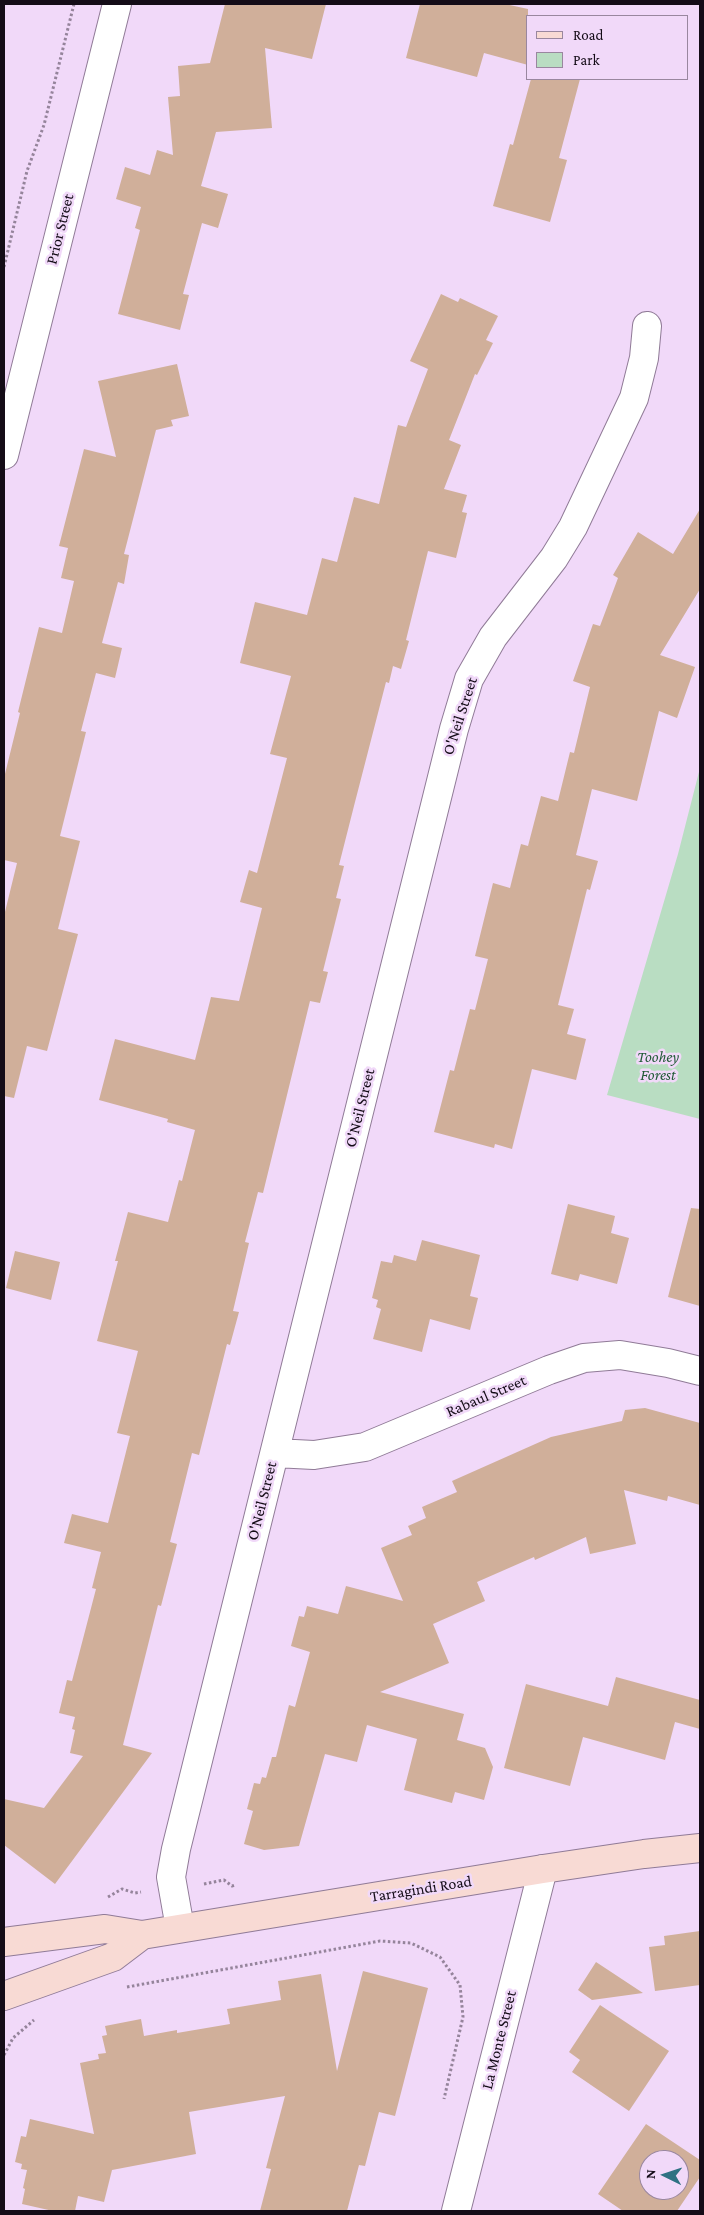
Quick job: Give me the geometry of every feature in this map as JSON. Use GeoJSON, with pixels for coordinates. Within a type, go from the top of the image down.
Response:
{"type":"FeatureCollection","features":[{"type":"Feature","properties":{"kind":"street","name":"Prior Street"},"geometry":{"type":"LineString","coordinates":[[4,455],[117,4]]}},
{"type":"Feature","properties":{"kind":"street","name":"O'Neil Street"},"geometry":{"type":"LineString","coordinates":[[180,1928],[171,1877],[176,1849],[451,738],[469,680],[493,637],[554,558],[573,527],[634,398],[644,358],[646,326]]}},
{"type":"Feature","properties":{"kind":"street","name":"Rabaul Street"},"geometry":{"type":"LineString","coordinates":[[275,1453],[314,1456],[365,1447],[549,1370],[584,1358],[620,1355],[668,1362],[700,1371]]}},
{"type":"Feature","properties":{"kind":"street","name":"Tarragindi Road"},"geometry":{"type":"LineString","coordinates":[[4,1942],[105,1929],[142,1935],[543,1869],[700,1848]]}},
{"type":"Feature","properties":{"kind":"street","name":"La Monte Street"},"geometry":{"type":"LineString","coordinates":[[456,2211],[543,1869]]}},
{"type":"Feature","properties":{"kind":"street","name":"Tarragindi Road"},"geometry":{"type":"LineString","coordinates":[[4,1996],[113,1957],[142,1935]]}},
{"type":"Feature","properties":{"kind":"path"},"geometry":{"type":"LineString","coordinates":[[4,267],[27,171],[44,125],[74,4]]}},
{"type":"Feature","properties":{"kind":"path"},"geometry":{"type":"LineString","coordinates":[[125,1987],[380,1941],[411,1943],[440,1957],[460,1985],[462,2017],[444,2099]]}},
{"type":"Feature","properties":{"kind":"path"},"geometry":{"type":"LineString","coordinates":[[4,2055],[13,2038],[36,2019]]}},
{"type":"Feature","properties":{"kind":"green space","name":"Toohey Forest"},"geometry":{"type":"Polygon","coordinates":[[[700,768],[700,1119],[607,1095],[678,854],[700,768]]]}},
{"type":"Feature","properties":{"kind":"building"},"geometry":{"type":"Polygon","coordinates":[[[225,4],[326,4],[312,59],[265,48],[272,128],[216,132],[201,186],[228,194],[218,228],[202,223],[183,294],[189,295],[180,330],[118,314],[140,230],[135,228],[141,207],[116,199],[125,167],[150,175],[157,150],[173,155],[168,97],[180,96],[178,66],[210,63],[225,4]]]}},
{"type":"Feature","properties":{"kind":"building"},"geometry":{"type":"Polygon","coordinates":[[[420,4],[505,4],[528,9],[528,15],[526,15],[526,64],[484,53],[477,77],[406,58],[420,4]]]}},
{"type":"Feature","properties":{"kind":"building"},"geometry":{"type":"Polygon","coordinates":[[[531,80],[580,80],[559,158],[567,160],[550,222],[493,206],[510,144],[513,145],[531,80]]]}},
{"type":"Feature","properties":{"kind":"building"},"geometry":{"type":"Polygon","coordinates":[[[441,294],[458,302],[460,298],[498,316],[486,340],[493,343],[477,375],[475,374],[449,440],[461,445],[444,489],[467,495],[462,512],[467,513],[456,558],[428,551],[406,640],[409,641],[401,669],[393,666],[389,683],[386,682],[355,802],[339,865],[344,866],[336,898],[341,899],[323,971],[328,972],[320,1003],[310,1001],[263,1193],[258,1192],[245,1242],[249,1243],[233,1311],[239,1312],[230,1345],[227,1344],[199,1455],[192,1453],[170,1542],[177,1544],[161,1606],[158,1605],[123,1745],[152,1753],[55,1884],[4,1845],[4,1799],[44,1808],[83,1756],[70,1753],[75,1730],[72,1729],[75,1717],[59,1713],[67,1680],[72,1681],[96,1589],[92,1588],[101,1552],[64,1543],[72,1514],[108,1523],[130,1436],[117,1433],[138,1351],[97,1341],[118,1261],[115,1261],[128,1212],[168,1222],[179,1180],[182,1181],[195,1130],[167,1122],[168,1119],[99,1100],[115,1039],[195,1060],[211,997],[239,1001],[262,908],[240,902],[249,870],[257,873],[287,758],[270,754],[291,676],[240,663],[255,602],[307,615],[322,558],[337,562],[354,497],[379,504],[398,425],[406,427],[428,369],[410,361],[441,294]]]}},
{"type":"Feature","properties":{"kind":"building"},"geometry":{"type":"Polygon","coordinates":[[[177,364],[189,416],[171,420],[173,426],[156,430],[124,554],[129,555],[124,584],[118,582],[102,643],[122,648],[115,678],[96,673],[81,731],[86,732],[60,836],[80,841],[58,929],[78,934],[47,1051],[27,1046],[14,1098],[4,1096],[4,916],[17,863],[4,860],[4,778],[20,713],[18,712],[39,627],[62,633],[74,581],[61,578],[68,548],[59,546],[84,449],[116,457],[98,381],[177,364]]]}},
{"type":"Feature","properties":{"kind":"building"},"geometry":{"type":"Polygon","coordinates":[[[700,509],[700,589],[660,655],[695,667],[677,718],[659,711],[637,801],[592,789],[576,855],[598,861],[590,890],[587,889],[558,1005],[574,1009],[567,1034],[586,1039],[576,1080],[532,1069],[512,1149],[495,1144],[494,1148],[434,1132],[450,1070],[454,1071],[470,1009],[475,1010],[488,959],[475,956],[493,883],[510,888],[521,844],[528,846],[541,796],[558,801],[570,752],[574,753],[590,687],[573,681],[593,624],[600,626],[618,578],[613,575],[638,532],[673,554],[700,509]]]}},
{"type":"Feature","properties":{"kind":"building"},"geometry":{"type":"Polygon","coordinates":[[[568,1204],[615,1216],[611,1233],[629,1238],[617,1284],[580,1274],[578,1281],[551,1274],[568,1204]]]}},
{"type":"Feature","properties":{"kind":"building"},"geometry":{"type":"Polygon","coordinates":[[[691,1208],[700,1209],[700,1306],[668,1297],[691,1208]]]}},
{"type":"Feature","properties":{"kind":"building"},"geometry":{"type":"Polygon","coordinates":[[[422,1240],[480,1255],[470,1296],[478,1298],[470,1330],[430,1319],[422,1352],[373,1339],[381,1309],[376,1307],[378,1300],[372,1298],[381,1261],[392,1263],[394,1255],[416,1261],[422,1240]]]}},
{"type":"Feature","properties":{"kind":"building"},"geometry":{"type":"Polygon","coordinates":[[[15,1251],[60,1262],[51,1300],[6,1288],[15,1251]]]}},
{"type":"Feature","properties":{"kind":"building"},"geometry":{"type":"Polygon","coordinates":[[[645,1408],[700,1423],[700,1505],[668,1496],[667,1501],[624,1490],[636,1544],[590,1554],[586,1537],[535,1560],[534,1557],[477,1582],[485,1601],[433,1624],[449,1663],[380,1692],[464,1714],[457,1740],[485,1748],[493,1767],[484,1800],[455,1792],[452,1803],[404,1790],[417,1739],[367,1725],[357,1762],[325,1754],[299,1846],[264,1850],[244,1844],[253,1811],[247,1809],[254,1783],[260,1784],[262,1777],[266,1778],[272,1757],[276,1757],[289,1705],[295,1707],[310,1652],[291,1646],[299,1616],[304,1617],[307,1606],[338,1614],[346,1586],[403,1601],[381,1548],[412,1535],[408,1526],[426,1518],[422,1507],[457,1492],[452,1481],[551,1437],[622,1421],[625,1410],[645,1408]]]}},
{"type":"Feature","properties":{"kind":"building"},"geometry":{"type":"Polygon","coordinates":[[[616,1677],[700,1700],[700,1729],[675,1722],[665,1760],[583,1737],[570,1786],[504,1768],[526,1684],[608,1706],[616,1677]]]}},
{"type":"Feature","properties":{"kind":"building"},"geometry":{"type":"Polygon","coordinates":[[[700,1931],[700,1985],[655,1991],[649,1947],[665,1945],[664,1936],[700,1931]]]}},
{"type":"Feature","properties":{"kind":"building"},"geometry":{"type":"Polygon","coordinates":[[[596,1962],[643,1993],[592,2000],[578,1990],[596,1962]]]}},
{"type":"Feature","properties":{"kind":"building"},"geometry":{"type":"Polygon","coordinates":[[[363,1971],[428,1988],[395,2116],[379,2112],[365,2166],[359,2165],[347,2211],[260,2211],[271,2169],[266,2168],[285,2096],[189,2112],[196,2154],[112,2170],[104,2202],[78,2196],[75,2211],[53,2211],[22,2204],[27,2170],[21,2169],[22,2164],[15,2162],[21,2136],[26,2137],[30,2119],[94,2134],[80,2063],[99,2059],[98,2054],[106,2053],[102,2036],[107,2035],[105,2026],[141,2019],[144,2036],[177,2030],[177,2033],[230,2024],[227,2009],[281,2000],[278,1981],[321,1974],[337,2071],[363,1971]]]}},
{"type":"Feature","properties":{"kind":"building"},"geometry":{"type":"Polygon","coordinates":[[[600,2005],[669,2051],[629,2111],[572,2072],[580,2060],[569,2052],[600,2005]]]}},
{"type":"Feature","properties":{"kind":"building"},"geometry":{"type":"Polygon","coordinates":[[[646,2124],[685,2150],[639,2150],[639,2200],[684,2200],[677,2211],[623,2211],[598,2194],[646,2124]]]}},
{"type":"Feature","properties":{"kind":"building"},"geometry":{"type":"Polygon","coordinates":[[[689,2153],[700,2160],[700,2177],[689,2193],[689,2153]]]}}]}
